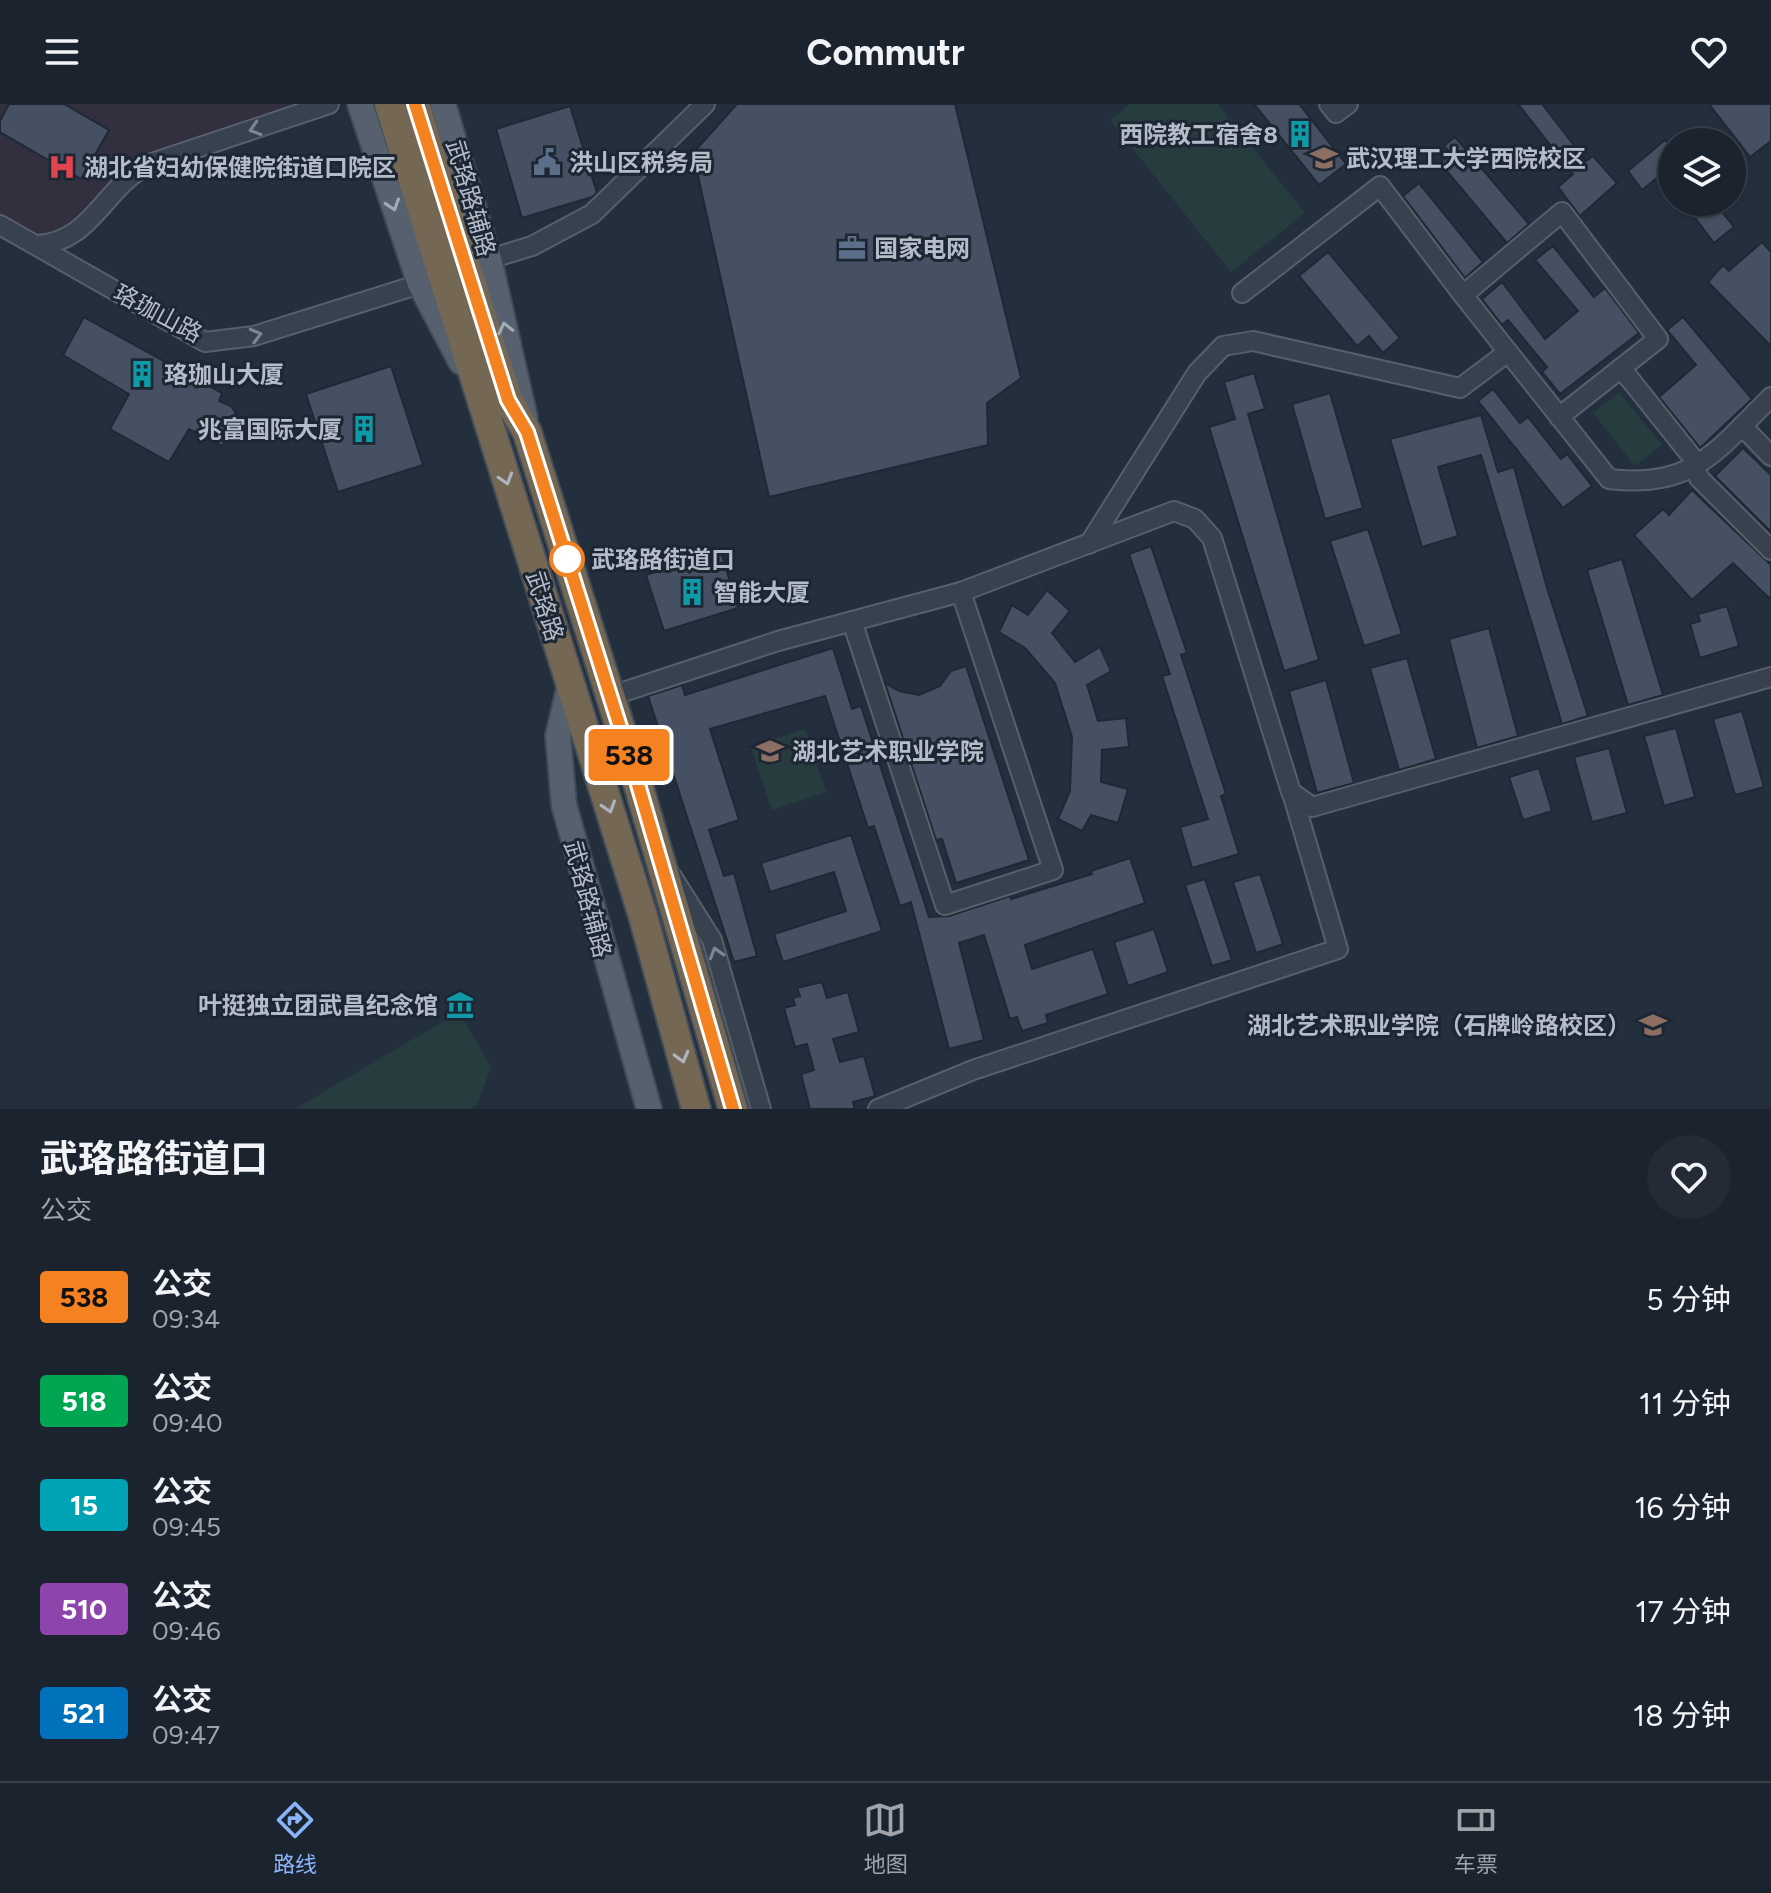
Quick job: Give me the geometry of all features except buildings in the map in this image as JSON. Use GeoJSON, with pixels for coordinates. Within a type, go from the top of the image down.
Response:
{"type":"FeatureCollection","features":[{"type":"Feature","properties":{"kind":"highway","name":"武珞路"},"geometry":{"type":"LineString","coordinates":[[389,104],[643,916],[696,1109]]}},
{"type":"Feature","properties":{"kind":"highway","name":"武珞路"},"geometry":{"type":"LineString","coordinates":[[415,104],[508,400],[527,432],[611,696],[733,1109]]}},
{"type":"Feature","properties":{"kind":"main road"},"geometry":{"type":"LineString","coordinates":[[360,104],[420,284],[483,404]]}},
{"type":"Feature","properties":{"kind":"main road","name":"武珞路辅路"},"geometry":{"type":"LineString","coordinates":[[443,104],[489,259],[527,432]]}},
{"type":"Feature","properties":{"kind":"main road","name":"武珞路辅路"},"geometry":{"type":"LineString","coordinates":[[570,684],[558,736],[564,805],[574,852],[649,1109]]}},
{"type":"Feature","properties":{"kind":"street"},"geometry":{"type":"LineString","coordinates":[[37,245],[59,242],[75,235],[123,180],[149,164],[329,104]]}},
{"type":"Feature","properties":{"kind":"street"},"geometry":{"type":"LineString","coordinates":[[489,259],[532,246],[592,214],[705,104]]}},
{"type":"Feature","properties":{"kind":"street"},"geometry":{"type":"LineString","coordinates":[[1242,293],[1380,186],[1609,479],[1658,482],[1695,467],[1771,397]]}},
{"type":"Feature","properties":{"kind":"street"},"geometry":{"type":"LineString","coordinates":[[1463,295],[1562,212],[1658,339],[1559,417]]}},
{"type":"Feature","properties":{"kind":"street","name":"珞珈山路"},"geometry":{"type":"LineString","coordinates":[[0,225],[205,342],[254,336],[420,284]]}},
{"type":"Feature","properties":{"kind":"street"},"geometry":{"type":"LineString","coordinates":[[1089,544],[1197,373],[1223,346],[1253,341],[1460,388],[1508,352]]}},
{"type":"Feature","properties":{"kind":"street"},"geometry":{"type":"LineString","coordinates":[[1621,368],[1692,457],[1699,478],[1771,550]]}},
{"type":"Feature","properties":{"kind":"street"},"geometry":{"type":"LineString","coordinates":[[1742,426],[1771,456]]}},
{"type":"Feature","properties":{"kind":"street"},"geometry":{"type":"LineString","coordinates":[[611,696],[778,641],[961,592],[1174,511],[1205,527],[1212,538],[1338,949],[973,1070],[878,1109]]}},
{"type":"Feature","properties":{"kind":"street"},"geometry":{"type":"LineString","coordinates":[[852,621],[945,905],[1053,870],[961,592]]}},
{"type":"Feature","properties":{"kind":"street"},"geometry":{"type":"LineString","coordinates":[[1291,792],[1312,807],[1324,807],[1771,677]]}},
{"type":"Feature","properties":{"kind":"street"},"geometry":{"type":"LineString","coordinates":[[660,857],[712,940],[761,1109]]}},
{"type":"Feature","properties":{"kind":"shaded area","name":"湖北省妇幼保健院街道口院区"},"geometry":{"type":"Polygon","coordinates":[[[0,104],[299,104],[131,162],[118,172],[70,229],[40,238],[0,217],[0,104]]]}},
{"type":"Feature","properties":{"kind":"green space"},"geometry":{"type":"Polygon","coordinates":[[[1130,104],[1218,104],[1305,213],[1231,272],[1110,120],[1130,104]]]}},
{"type":"Feature","properties":{"kind":"green space"},"geometry":{"type":"Polygon","coordinates":[[[1619,392],[1662,445],[1635,466],[1593,413],[1619,392]]]}},
{"type":"Feature","properties":{"kind":"green space"},"geometry":{"type":"Polygon","coordinates":[[[805,729],[826,792],[772,810],[751,747],[805,729]]]}},
{"type":"Feature","properties":{"kind":"green space"},"geometry":{"type":"Polygon","coordinates":[[[459,1012],[491,1067],[477,1105],[470,1109],[295,1109],[459,1012]]]}},
{"type":"Feature","properties":{"kind":"bus line","name":"538"},"geometry":{"type":"LineString","coordinates":[[415,104],[508,400],[527,432],[637,781],[733,1109]]}},
{"type":"Feature","properties":{"kind":"place","name":"西院教工宿舍8"},"geometry":{"type":"Point","coordinates":[1300,134]}},
{"type":"Feature","properties":{"kind":"place","name":"武汉理工大学西院校区"},"geometry":{"type":"Point","coordinates":[1324,158]}},
{"type":"Feature","properties":{"kind":"place","name":"洪山区税务局"},"geometry":{"type":"Point","coordinates":[547,162]}},
{"type":"Feature","properties":{"kind":"place","name":"湖北省妇幼保健院街道口院区"},"geometry":{"type":"Point","coordinates":[62,167]}},
{"type":"Feature","properties":{"kind":"place","name":"国家电网"},"geometry":{"type":"Point","coordinates":[852,248]}},
{"type":"Feature","properties":{"kind":"place","name":"珞珈山大厦"},"geometry":{"type":"Point","coordinates":[142,374]}},
{"type":"Feature","properties":{"kind":"place","name":"兆富国际大厦"},"geometry":{"type":"Point","coordinates":[364,429]}},
{"type":"Feature","properties":{"kind":"place","name":"武珞路街道口"},"geometry":{"type":"Point","coordinates":[567,559]}},
{"type":"Feature","properties":{"kind":"place","name":"智能大厦"},"geometry":{"type":"Point","coordinates":[692,592]}},
{"type":"Feature","properties":{"kind":"place","name":"湖北艺术职业学院"},"geometry":{"type":"Point","coordinates":[770,751]}},
{"type":"Feature","properties":{"kind":"place","name":"叶挺独立团武昌纪念馆"},"geometry":{"type":"Point","coordinates":[460,1005]}},
{"type":"Feature","properties":{"kind":"place","name":"湖北艺术职业学院（石牌岭路校区）"},"geometry":{"type":"Point","coordinates":[1653,1025]}}]}
